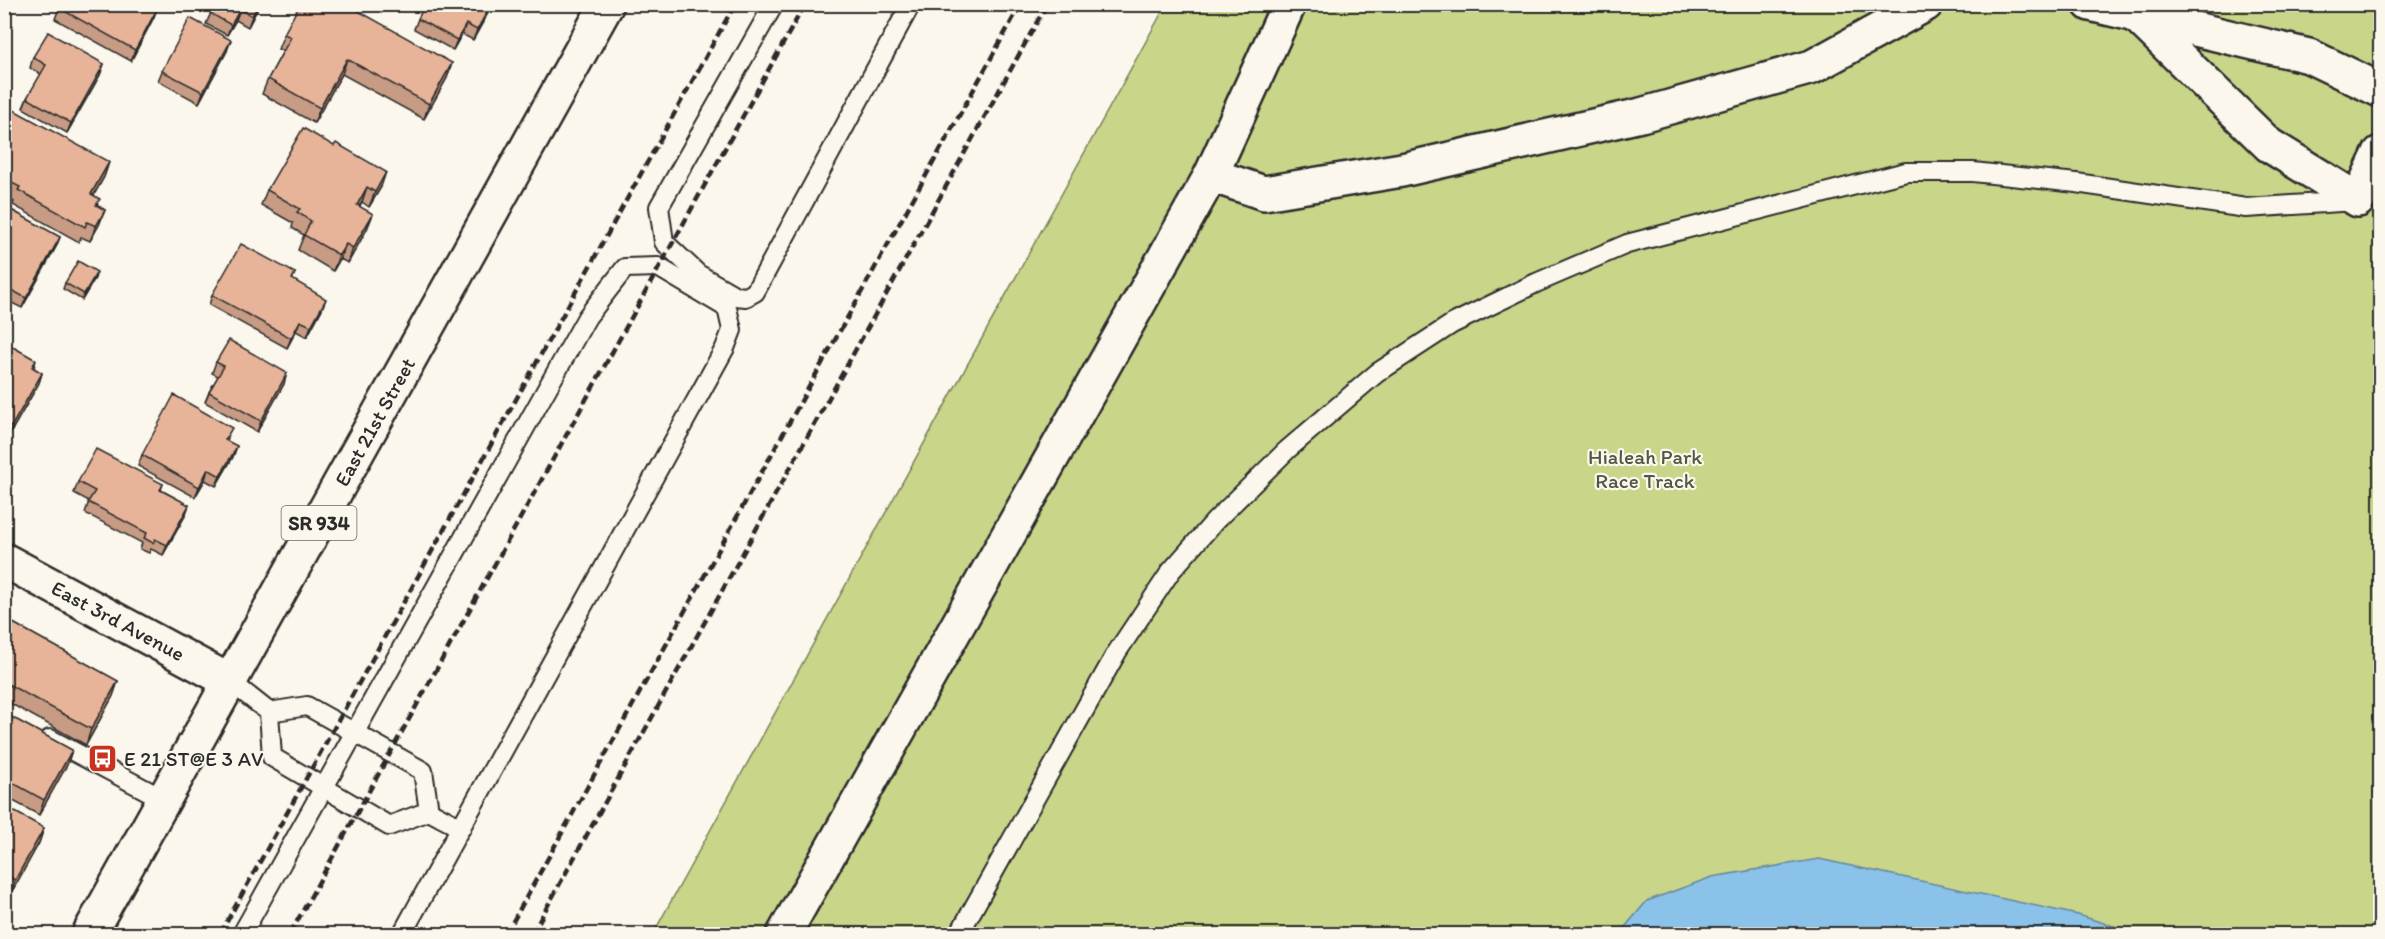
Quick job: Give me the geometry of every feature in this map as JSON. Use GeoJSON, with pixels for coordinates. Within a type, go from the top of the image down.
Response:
{"type":"FeatureCollection","features":[{"type":"Feature","properties":{"kind":"street","name":"East 21st Street"},"geometry":{"type":"LineString","coordinates":[[90,934],[607,4]]}},
{"type":"Feature","properties":{"kind":"street"},"geometry":{"type":"LineString","coordinates":[[784,934],[1211,174],[1289,4]]}},
{"type":"Feature","properties":{"kind":"street"},"geometry":{"type":"LineString","coordinates":[[1211,174],[1264,193],[1402,170],[1641,115],[1812,67],[1926,4]]}},
{"type":"Feature","properties":{"kind":"street"},"geometry":{"type":"LineString","coordinates":[[2090,4],[2309,56],[2380,90]]}},
{"type":"Feature","properties":{"kind":"street"},"geometry":{"type":"LineString","coordinates":[[2138,16],[2269,145],[2358,200],[2380,153]]}},
{"type":"Feature","properties":{"kind":"street","name":"East 3rd Avenue"},"geometry":{"type":"LineString","coordinates":[[4,560],[231,682]]}},
{"type":"Feature","properties":{"kind":"lane"},"geometry":{"type":"LineString","coordinates":[[774,4],[659,207],[664,242],[698,274],[736,296],[746,297],[755,292],[911,4]]}},
{"type":"Feature","properties":{"kind":"lane"},"geometry":{"type":"LineString","coordinates":[[959,934],[1117,652],[1171,571],[1215,521],[1287,450],[1377,373],[1452,324],[1536,283],[1627,244],[1906,172],[1973,172],[2076,183],[2246,208],[2358,200]]}},
{"type":"Feature","properties":{"kind":"lane"},"geometry":{"type":"LineString","coordinates":[[242,934],[587,317],[625,268],[658,267],[727,308],[732,330],[726,348],[402,934]]}},
{"type":"Feature","properties":{"kind":"lane"},"geometry":{"type":"LineString","coordinates":[[231,682],[269,712],[307,706],[423,771],[429,811]]}},
{"type":"Feature","properties":{"kind":"lane"},"geometry":{"type":"LineString","coordinates":[[269,712],[272,757],[389,826],[429,811],[461,828]]}},
{"type":"Feature","properties":{"kind":"lane"},"geometry":{"type":"LineString","coordinates":[[34,730],[165,800]]}},
{"type":"Feature","properties":{"kind":"green space","name":"Hialeah Park Race Track"},"geometry":{"type":"Polygon","coordinates":[[[1166,5],[2380,5],[2380,934],[653,934],[1166,5]]]}},
{"type":"Feature","properties":{"kind":"water"},"geometry":{"type":"Polygon","coordinates":[[[1819,859],[2078,915],[2139,934],[1619,934],[1647,901],[1712,877],[1819,859]]]}},
{"type":"Feature","properties":{"kind":"building"},"geometry":{"type":"Polygon","coordinates":[[[61,4],[154,4],[158,7],[135,50],[59,8],[61,4]]]}},
{"type":"Feature","properties":{"kind":"building"},"geometry":{"type":"Polygon","coordinates":[[[214,4],[259,4],[252,16],[240,9],[231,25],[210,13],[214,4]]]}},
{"type":"Feature","properties":{"kind":"building"},"geometry":{"type":"Polygon","coordinates":[[[300,4],[346,4],[452,63],[429,104],[347,59],[320,108],[268,79],[291,37],[284,34],[300,4]]]}},
{"type":"Feature","properties":{"kind":"building"},"geometry":{"type":"Polygon","coordinates":[[[425,4],[491,4],[477,30],[466,24],[457,40],[418,19],[425,4]]]}},
{"type":"Feature","properties":{"kind":"building"},"geometry":{"type":"Polygon","coordinates":[[[190,18],[231,40],[203,92],[162,71],[190,18]]]}},
{"type":"Feature","properties":{"kind":"building"},"geometry":{"type":"Polygon","coordinates":[[[48,32],[104,64],[71,123],[27,98],[46,65],[33,57],[48,32]]]}},
{"type":"Feature","properties":{"kind":"building"},"geometry":{"type":"Polygon","coordinates":[[[12,109],[109,162],[91,194],[100,199],[96,205],[105,210],[96,226],[87,222],[85,227],[18,190],[20,187],[4,179],[4,122],[12,109]]]}},
{"type":"Feature","properties":{"kind":"building"},"geometry":{"type":"Polygon","coordinates":[[[303,128],[334,146],[336,143],[386,172],[375,192],[367,187],[357,205],[373,214],[353,248],[346,244],[339,255],[304,235],[311,221],[297,212],[300,209],[267,190],[303,128]]]}},
{"type":"Feature","properties":{"kind":"building"},"geometry":{"type":"Polygon","coordinates":[[[4,206],[60,237],[26,298],[4,286],[4,206]]]}},
{"type":"Feature","properties":{"kind":"building"},"geometry":{"type":"Polygon","coordinates":[[[241,244],[295,273],[292,279],[326,299],[311,326],[300,321],[291,338],[212,295],[241,244]]]}},
{"type":"Feature","properties":{"kind":"building"},"geometry":{"type":"Polygon","coordinates":[[[78,261],[97,272],[84,294],[65,283],[78,261]]]}},
{"type":"Feature","properties":{"kind":"building"},"geometry":{"type":"Polygon","coordinates":[[[229,340],[287,373],[261,421],[209,392],[224,366],[216,362],[229,340]]]}},
{"type":"Feature","properties":{"kind":"building"},"geometry":{"type":"Polygon","coordinates":[[[4,342],[36,360],[32,367],[42,373],[11,427],[4,423],[4,342]]]}},
{"type":"Feature","properties":{"kind":"building"},"geometry":{"type":"Polygon","coordinates":[[[174,395],[232,428],[225,440],[237,446],[220,476],[208,469],[199,487],[142,455],[174,395]]]}},
{"type":"Feature","properties":{"kind":"building"},"geometry":{"type":"Polygon","coordinates":[[[96,449],[163,484],[160,490],[189,505],[167,545],[155,539],[153,543],[144,538],[147,533],[88,502],[95,491],[78,482],[96,449]]]}},
{"type":"Feature","properties":{"kind":"building"},"geometry":{"type":"Polygon","coordinates":[[[4,618],[118,681],[91,729],[4,682],[4,618]]]}},
{"type":"Feature","properties":{"kind":"building"},"geometry":{"type":"Polygon","coordinates":[[[4,713],[72,750],[44,800],[4,778],[4,713]]]}},
{"type":"Feature","properties":{"kind":"building"},"geometry":{"type":"Polygon","coordinates":[[[4,806],[44,828],[15,880],[4,874],[4,806]]]}},
{"type":"Feature","properties":{"kind":"railway"},"geometry":{"type":"LineString","coordinates":[[220,934],[735,4]]}},
{"type":"Feature","properties":{"kind":"railway"},"geometry":{"type":"LineString","coordinates":[[290,934],[805,4]]}},
{"type":"Feature","properties":{"kind":"railway"},"geometry":{"type":"LineString","coordinates":[[506,934],[1021,4]]}},
{"type":"Feature","properties":{"kind":"railway"},"geometry":{"type":"LineString","coordinates":[[532,934],[1047,4]]}},
{"type":"Feature","properties":{"kind":"place","name":"E 21 ST@E 3 AV"},"geometry":{"type":"Point","coordinates":[103,759]}}]}
